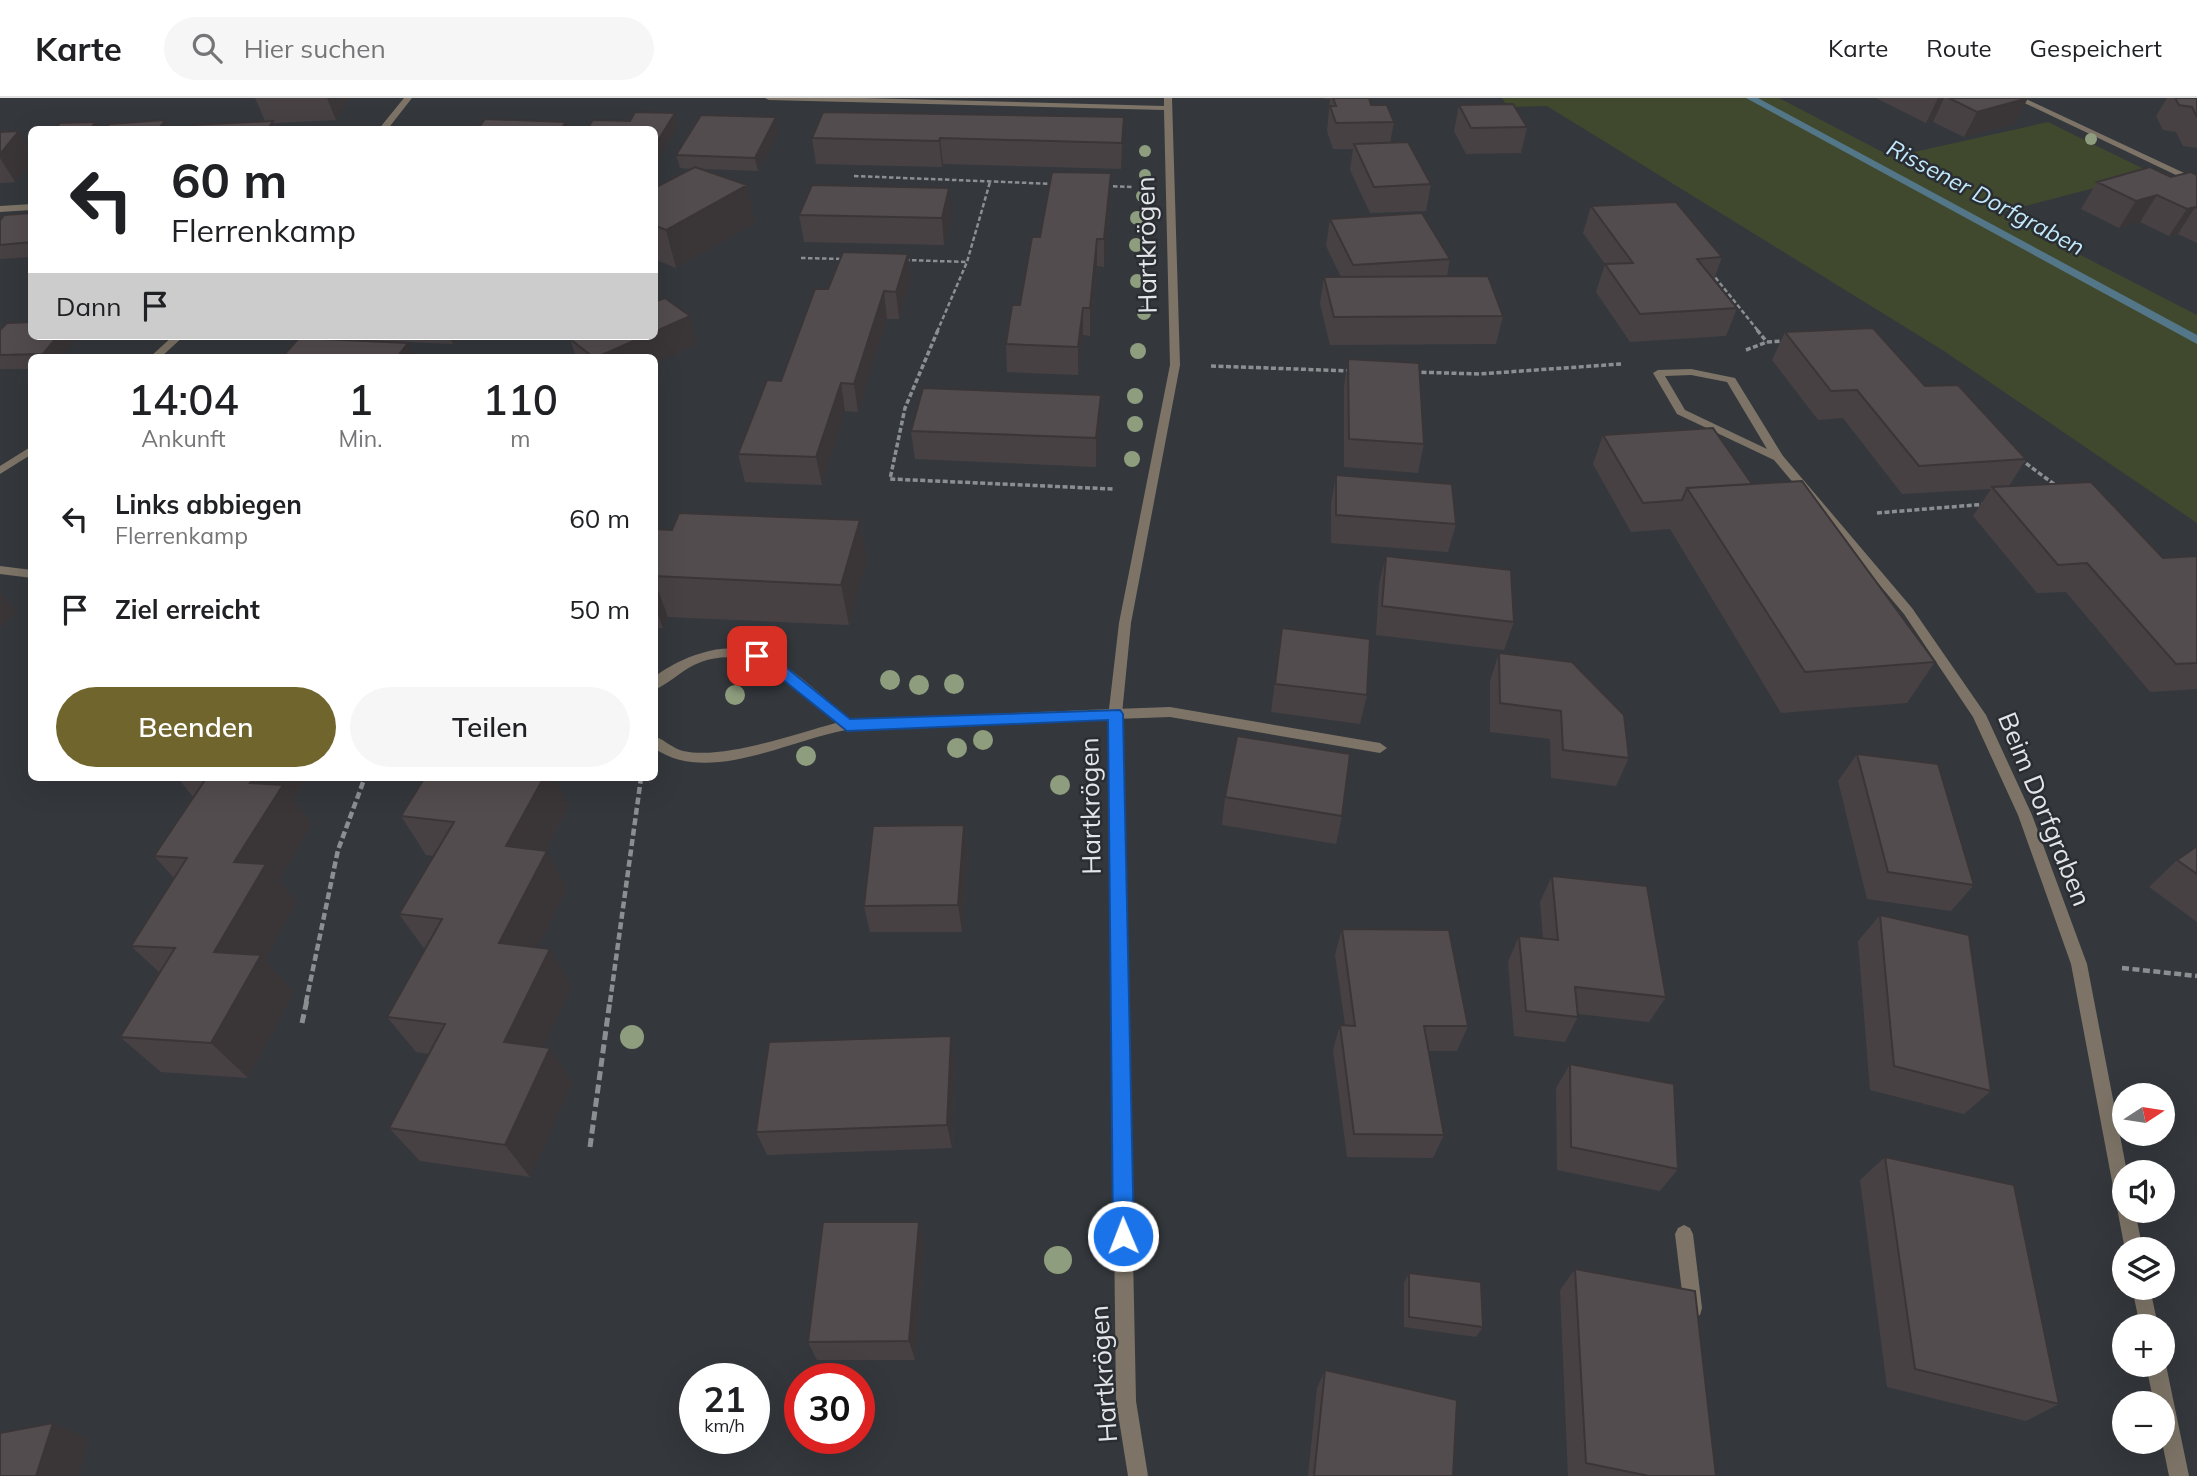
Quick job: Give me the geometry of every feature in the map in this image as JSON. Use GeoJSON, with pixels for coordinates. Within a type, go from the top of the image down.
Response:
{"type":"FeatureCollection","features":[{"type":"Feature","properties":{"kind":"street"},"geometry":{"type":"LineString","coordinates":[[385,126],[408,98]]}},
{"type":"Feature","properties":{"kind":"street"},"geometry":{"type":"LineString","coordinates":[[769,98],[1168,103]]}},
{"type":"Feature","properties":{"kind":"street"},"geometry":{"type":"LineString","coordinates":[[2018,98],[2197,182]]}},
{"type":"Feature","properties":{"kind":"street","name":"Hartkrögen"},"geometry":{"type":"LineString","coordinates":[[1138,1476],[1126,1401],[1115,714],[1125,623],[1175,365],[1168,103]]}},
{"type":"Feature","properties":{"kind":"street"},"geometry":{"type":"LineString","coordinates":[[0,209],[28,207]]}},
{"type":"Feature","properties":{"kind":"street"},"geometry":{"type":"LineString","coordinates":[[158,354],[174,340]]}},
{"type":"Feature","properties":{"kind":"street","name":"Beim Dorfgraben"},"geometry":{"type":"LineString","coordinates":[[1778,458],[1681,412],[1658,373],[1691,372],[1731,380],[1778,458],[1908,611],[1979,715],[2025,815],[2079,964],[2116,1160]]}},
{"type":"Feature","properties":{"kind":"street"},"geometry":{"type":"LineString","coordinates":[[0,471],[28,452]]}},
{"type":"Feature","properties":{"kind":"street"},"geometry":{"type":"LineString","coordinates":[[0,570],[28,574]]}},
{"type":"Feature","properties":{"kind":"street"},"geometry":{"type":"LineString","coordinates":[[658,682],[676,668],[703,656],[722,653],[757,656],[772,663],[847,725]]}},
{"type":"Feature","properties":{"kind":"street"},"geometry":{"type":"LineString","coordinates":[[658,744],[683,757],[706,759],[732,755],[847,725],[1170,712],[1380,748]]}},
{"type":"Feature","properties":{"kind":"street"},"geometry":{"type":"LineString","coordinates":[[1684,1234],[1696,1328]]}},
{"type":"Feature","properties":{"kind":"street"},"geometry":{"type":"LineString","coordinates":[[2158,1377],[2179,1476]]}},
{"type":"Feature","properties":{"kind":"path"},"geometry":{"type":"LineString","coordinates":[[854,176],[1060,184]]}},
{"type":"Feature","properties":{"kind":"path"},"geometry":{"type":"LineString","coordinates":[[990,182],[967,262],[905,408],[890,479],[1150,491]]}},
{"type":"Feature","properties":{"kind":"path"},"geometry":{"type":"LineString","coordinates":[[1102,186],[1172,188]]}},
{"type":"Feature","properties":{"kind":"path"},"geometry":{"type":"LineString","coordinates":[[801,258],[842,259]]}},
{"type":"Feature","properties":{"kind":"path"},"geometry":{"type":"LineString","coordinates":[[898,260],[967,262]]}},
{"type":"Feature","properties":{"kind":"path"},"geometry":{"type":"LineString","coordinates":[[1709,269],[1767,342]]}},
{"type":"Feature","properties":{"kind":"path"},"geometry":{"type":"LineString","coordinates":[[1691,372],[1767,342],[1792,341]]}},
{"type":"Feature","properties":{"kind":"path"},"geometry":{"type":"LineString","coordinates":[[1410,372],[1479,374],[1619,363],[1658,373]]}},
{"type":"Feature","properties":{"kind":"path"},"geometry":{"type":"LineString","coordinates":[[1175,365],[1354,371]]}},
{"type":"Feature","properties":{"kind":"path"},"geometry":{"type":"LineString","coordinates":[[2016,457],[2059,488]]}},
{"type":"Feature","properties":{"kind":"path"},"geometry":{"type":"LineString","coordinates":[[1831,518],[1990,503]]}},
{"type":"Feature","properties":{"kind":"path"},"geometry":{"type":"LineString","coordinates":[[302,1023],[338,850],[364,781]]}},
{"type":"Feature","properties":{"kind":"path"},"geometry":{"type":"LineString","coordinates":[[590,1147],[641,781]]}},
{"type":"Feature","properties":{"kind":"path"},"geometry":{"type":"LineString","coordinates":[[2079,964],[2197,976]]}},
{"type":"Feature","properties":{"kind":"green space"},"geometry":{"type":"Polygon","coordinates":[[[1502,98],[1779,98],[1892,157],[2048,122],[2152,173],[1999,213],[2197,315],[2197,523],[1944,351],[1547,106],[1508,107],[1502,98]]]}},
{"type":"Feature","properties":{"kind":"building"},"geometry":{"type":"Polygon","coordinates":[[[1333,98],[1369,98],[1371,105],[1387,105],[1394,122],[1336,123],[1330,106],[1336,106],[1333,98]]]}},
{"type":"Feature","properties":{"kind":"building"},"geometry":{"type":"Polygon","coordinates":[[[1949,98],[2028,98],[1977,112],[1949,98]]]}},
{"type":"Feature","properties":{"kind":"building"},"geometry":{"type":"Polygon","coordinates":[[[2175,98],[2197,98],[2197,117],[2192,107],[2179,105],[2175,98]]]}},
{"type":"Feature","properties":{"kind":"building"},"geometry":{"type":"Polygon","coordinates":[[[1513,104],[1527,127],[1471,128],[1459,105],[1513,104]]]}},
{"type":"Feature","properties":{"kind":"building"},"geometry":{"type":"Polygon","coordinates":[[[635,112],[675,113],[658,141],[658,126],[589,126],[593,120],[630,121],[635,112]]]}},
{"type":"Feature","properties":{"kind":"building"},"geometry":{"type":"Polygon","coordinates":[[[823,112],[1124,117],[1122,143],[812,138],[823,112]]]}},
{"type":"Feature","properties":{"kind":"building"},"geometry":{"type":"Polygon","coordinates":[[[701,115],[776,117],[755,158],[676,155],[701,115]]]}},
{"type":"Feature","properties":{"kind":"building"},"geometry":{"type":"Polygon","coordinates":[[[485,119],[566,122],[563,126],[480,126],[485,119]]]}},
{"type":"Feature","properties":{"kind":"building"},"geometry":{"type":"Polygon","coordinates":[[[165,120],[161,126],[108,126],[165,120]]]}},
{"type":"Feature","properties":{"kind":"building"},"geometry":{"type":"Polygon","coordinates":[[[273,121],[270,126],[193,125],[273,121]]]}},
{"type":"Feature","properties":{"kind":"building"},"geometry":{"type":"Polygon","coordinates":[[[96,122],[92,126],[57,126],[60,123],[96,122]]]}},
{"type":"Feature","properties":{"kind":"building"},"geometry":{"type":"Polygon","coordinates":[[[19,131],[0,154],[0,132],[19,131]]]}},
{"type":"Feature","properties":{"kind":"building"},"geometry":{"type":"Polygon","coordinates":[[[1408,142],[1431,184],[1374,187],[1354,144],[1408,142]]]}},
{"type":"Feature","properties":{"kind":"building"},"geometry":{"type":"Polygon","coordinates":[[[695,167],[747,185],[666,230],[658,227],[658,186],[695,167]]]}},
{"type":"Feature","properties":{"kind":"building"},"geometry":{"type":"Polygon","coordinates":[[[2150,167],[2171,177],[2191,172],[2197,175],[2197,208],[2187,209],[2157,195],[2136,201],[2097,182],[2150,167]]]}},
{"type":"Feature","properties":{"kind":"building"},"geometry":{"type":"Polygon","coordinates":[[[1052,172],[1111,173],[1104,239],[1097,239],[1090,308],[1083,308],[1078,347],[1006,344],[1012,305],[1020,305],[1032,237],[1040,237],[1052,172]]]}},
{"type":"Feature","properties":{"kind":"building"},"geometry":{"type":"Polygon","coordinates":[[[812,185],[949,188],[942,218],[799,215],[812,185]]]}},
{"type":"Feature","properties":{"kind":"building"},"geometry":{"type":"Polygon","coordinates":[[[1676,202],[1722,257],[1697,259],[1737,308],[1640,314],[1605,264],[1633,263],[1591,206],[1676,202]]]}},
{"type":"Feature","properties":{"kind":"building"},"geometry":{"type":"Polygon","coordinates":[[[28,213],[28,242],[0,245],[0,221],[4,215],[28,213]]]}},
{"type":"Feature","properties":{"kind":"building"},"geometry":{"type":"Polygon","coordinates":[[[1422,213],[1450,259],[1353,265],[1330,219],[1422,213]]]}},
{"type":"Feature","properties":{"kind":"building"},"geometry":{"type":"Polygon","coordinates":[[[843,252],[908,254],[896,292],[884,291],[854,384],[841,383],[816,457],[738,454],[767,380],[781,381],[815,289],[828,289],[843,252]]]}},
{"type":"Feature","properties":{"kind":"building"},"geometry":{"type":"Polygon","coordinates":[[[1488,276],[1503,316],[1334,317],[1324,277],[1488,276]]]}},
{"type":"Feature","properties":{"kind":"building"},"geometry":{"type":"Polygon","coordinates":[[[665,298],[690,316],[658,330],[658,301],[665,298]]]}},
{"type":"Feature","properties":{"kind":"building"},"geometry":{"type":"Polygon","coordinates":[[[28,322],[28,340],[55,340],[43,354],[0,355],[0,330],[7,323],[28,322]]]}},
{"type":"Feature","properties":{"kind":"building"},"geometry":{"type":"Polygon","coordinates":[[[1873,328],[1925,386],[1958,385],[2026,459],[1919,466],[1857,390],[1831,391],[1785,332],[1873,328]]]}},
{"type":"Feature","properties":{"kind":"building"},"geometry":{"type":"Polygon","coordinates":[[[297,340],[408,343],[399,354],[285,354],[297,340]]]}},
{"type":"Feature","properties":{"kind":"building"},"geometry":{"type":"Polygon","coordinates":[[[571,340],[636,340],[604,354],[589,354],[571,340]]]}},
{"type":"Feature","properties":{"kind":"building"},"geometry":{"type":"Polygon","coordinates":[[[1348,359],[1419,363],[1424,444],[1349,439],[1348,359]]]}},
{"type":"Feature","properties":{"kind":"building"},"geometry":{"type":"Polygon","coordinates":[[[923,388],[1101,395],[1096,438],[911,431],[923,388]]]}},
{"type":"Feature","properties":{"kind":"building"},"geometry":{"type":"Polygon","coordinates":[[[1713,428],[1752,484],[1687,488],[1682,500],[1643,503],[1603,435],[1713,428]]]}},
{"type":"Feature","properties":{"kind":"building"},"geometry":{"type":"Polygon","coordinates":[[[1336,475],[1452,484],[1456,524],[1336,515],[1336,475]]]}},
{"type":"Feature","properties":{"kind":"building"},"geometry":{"type":"Polygon","coordinates":[[[1802,481],[1935,662],[1805,672],[1687,488],[1802,481]]]}},
{"type":"Feature","properties":{"kind":"building"},"geometry":{"type":"Polygon","coordinates":[[[2091,482],[2163,558],[2197,556],[2197,663],[2176,664],[2087,563],[2058,565],[1992,487],[2091,482]]]}},
{"type":"Feature","properties":{"kind":"building"},"geometry":{"type":"Polygon","coordinates":[[[679,513],[860,520],[841,585],[658,576],[658,529],[672,530],[679,513]]]}},
{"type":"Feature","properties":{"kind":"building"},"geometry":{"type":"Polygon","coordinates":[[[1386,556],[1511,570],[1514,622],[1382,606],[1386,556]]]}},
{"type":"Feature","properties":{"kind":"building"},"geometry":{"type":"Polygon","coordinates":[[[1282,628],[1370,639],[1367,695],[1275,684],[1282,628]]]}},
{"type":"Feature","properties":{"kind":"building"},"geometry":{"type":"Polygon","coordinates":[[[1499,653],[1572,662],[1624,715],[1629,758],[1563,750],[1561,711],[1500,703],[1499,653]]]}},
{"type":"Feature","properties":{"kind":"building"},"geometry":{"type":"Polygon","coordinates":[[[1237,736],[1350,754],[1342,816],[1225,797],[1237,736]]]}},
{"type":"Feature","properties":{"kind":"building"},"geometry":{"type":"Polygon","coordinates":[[[1857,754],[1938,764],[1974,885],[1888,872],[1857,754]]]}},
{"type":"Feature","properties":{"kind":"building"},"geometry":{"type":"Polygon","coordinates":[[[204,781],[251,781],[250,783],[283,785],[234,862],[266,864],[214,952],[261,955],[211,1043],[120,1037],[175,948],[131,946],[187,858],[154,856],[204,781]]]}},
{"type":"Feature","properties":{"kind":"building"},"geometry":{"type":"Polygon","coordinates":[[[423,781],[542,781],[506,846],[547,851],[499,943],[550,949],[504,1042],[550,1048],[505,1145],[389,1128],[445,1024],[387,1017],[442,919],[399,914],[454,822],[401,816],[423,781]]]}},
{"type":"Feature","properties":{"kind":"building"},"geometry":{"type":"Polygon","coordinates":[[[964,825],[958,905],[864,906],[873,826],[964,825]]]}},
{"type":"Feature","properties":{"kind":"building"},"geometry":{"type":"Polygon","coordinates":[[[2197,846],[2197,874],[2177,860],[2197,846]]]}},
{"type":"Feature","properties":{"kind":"building"},"geometry":{"type":"Polygon","coordinates":[[[1552,876],[1647,886],[1666,997],[1575,987],[1578,1017],[1526,1011],[1519,936],[1558,940],[1552,876]]]}},
{"type":"Feature","properties":{"kind":"building"},"geometry":{"type":"Polygon","coordinates":[[[1880,915],[1969,935],[1991,1091],[1894,1066],[1880,915]]]}},
{"type":"Feature","properties":{"kind":"building"},"geometry":{"type":"Polygon","coordinates":[[[1342,929],[1449,930],[1468,1026],[1424,1026],[1444,1135],[1354,1134],[1340,1025],[1355,1026],[1342,929]]]}},
{"type":"Feature","properties":{"kind":"building"},"geometry":{"type":"Polygon","coordinates":[[[951,1036],[947,1125],[756,1132],[769,1042],[951,1036]]]}},
{"type":"Feature","properties":{"kind":"building"},"geometry":{"type":"Polygon","coordinates":[[[1570,1064],[1674,1084],[1678,1169],[1571,1147],[1570,1064]]]}},
{"type":"Feature","properties":{"kind":"building"},"geometry":{"type":"Polygon","coordinates":[[[1885,1157],[2014,1185],[2059,1404],[1915,1369],[1885,1157]]]}},
{"type":"Feature","properties":{"kind":"building"},"geometry":{"type":"Polygon","coordinates":[[[823,1222],[919,1222],[909,1341],[808,1342],[823,1222]]]}},
{"type":"Feature","properties":{"kind":"building"},"geometry":{"type":"Polygon","coordinates":[[[1575,1269],[1695,1291],[1716,1476],[1649,1476],[1586,1463],[1575,1269]]]}},
{"type":"Feature","properties":{"kind":"building"},"geometry":{"type":"Polygon","coordinates":[[[1409,1273],[1481,1282],[1483,1327],[1409,1317],[1409,1273]]]}},
{"type":"Feature","properties":{"kind":"building"},"geometry":{"type":"Polygon","coordinates":[[[1325,1370],[1457,1400],[1453,1476],[1314,1476],[1325,1370]]]}},
{"type":"Feature","properties":{"kind":"building"},"geometry":{"type":"Polygon","coordinates":[[[53,1423],[36,1476],[0,1476],[0,1433],[53,1423]]]}},
{"type":"Feature","properties":{"kind":"waterway","name":"Rissener Dorfgraben"},"geometry":{"type":"LineString","coordinates":[[1751,98],[2197,340]]}},
{"type":"Feature","properties":{"kind":"route"},"geometry":{"type":"LineString","coordinates":[[757,656],[772,663],[847,725],[1115,714],[1123,1236]]}}]}
